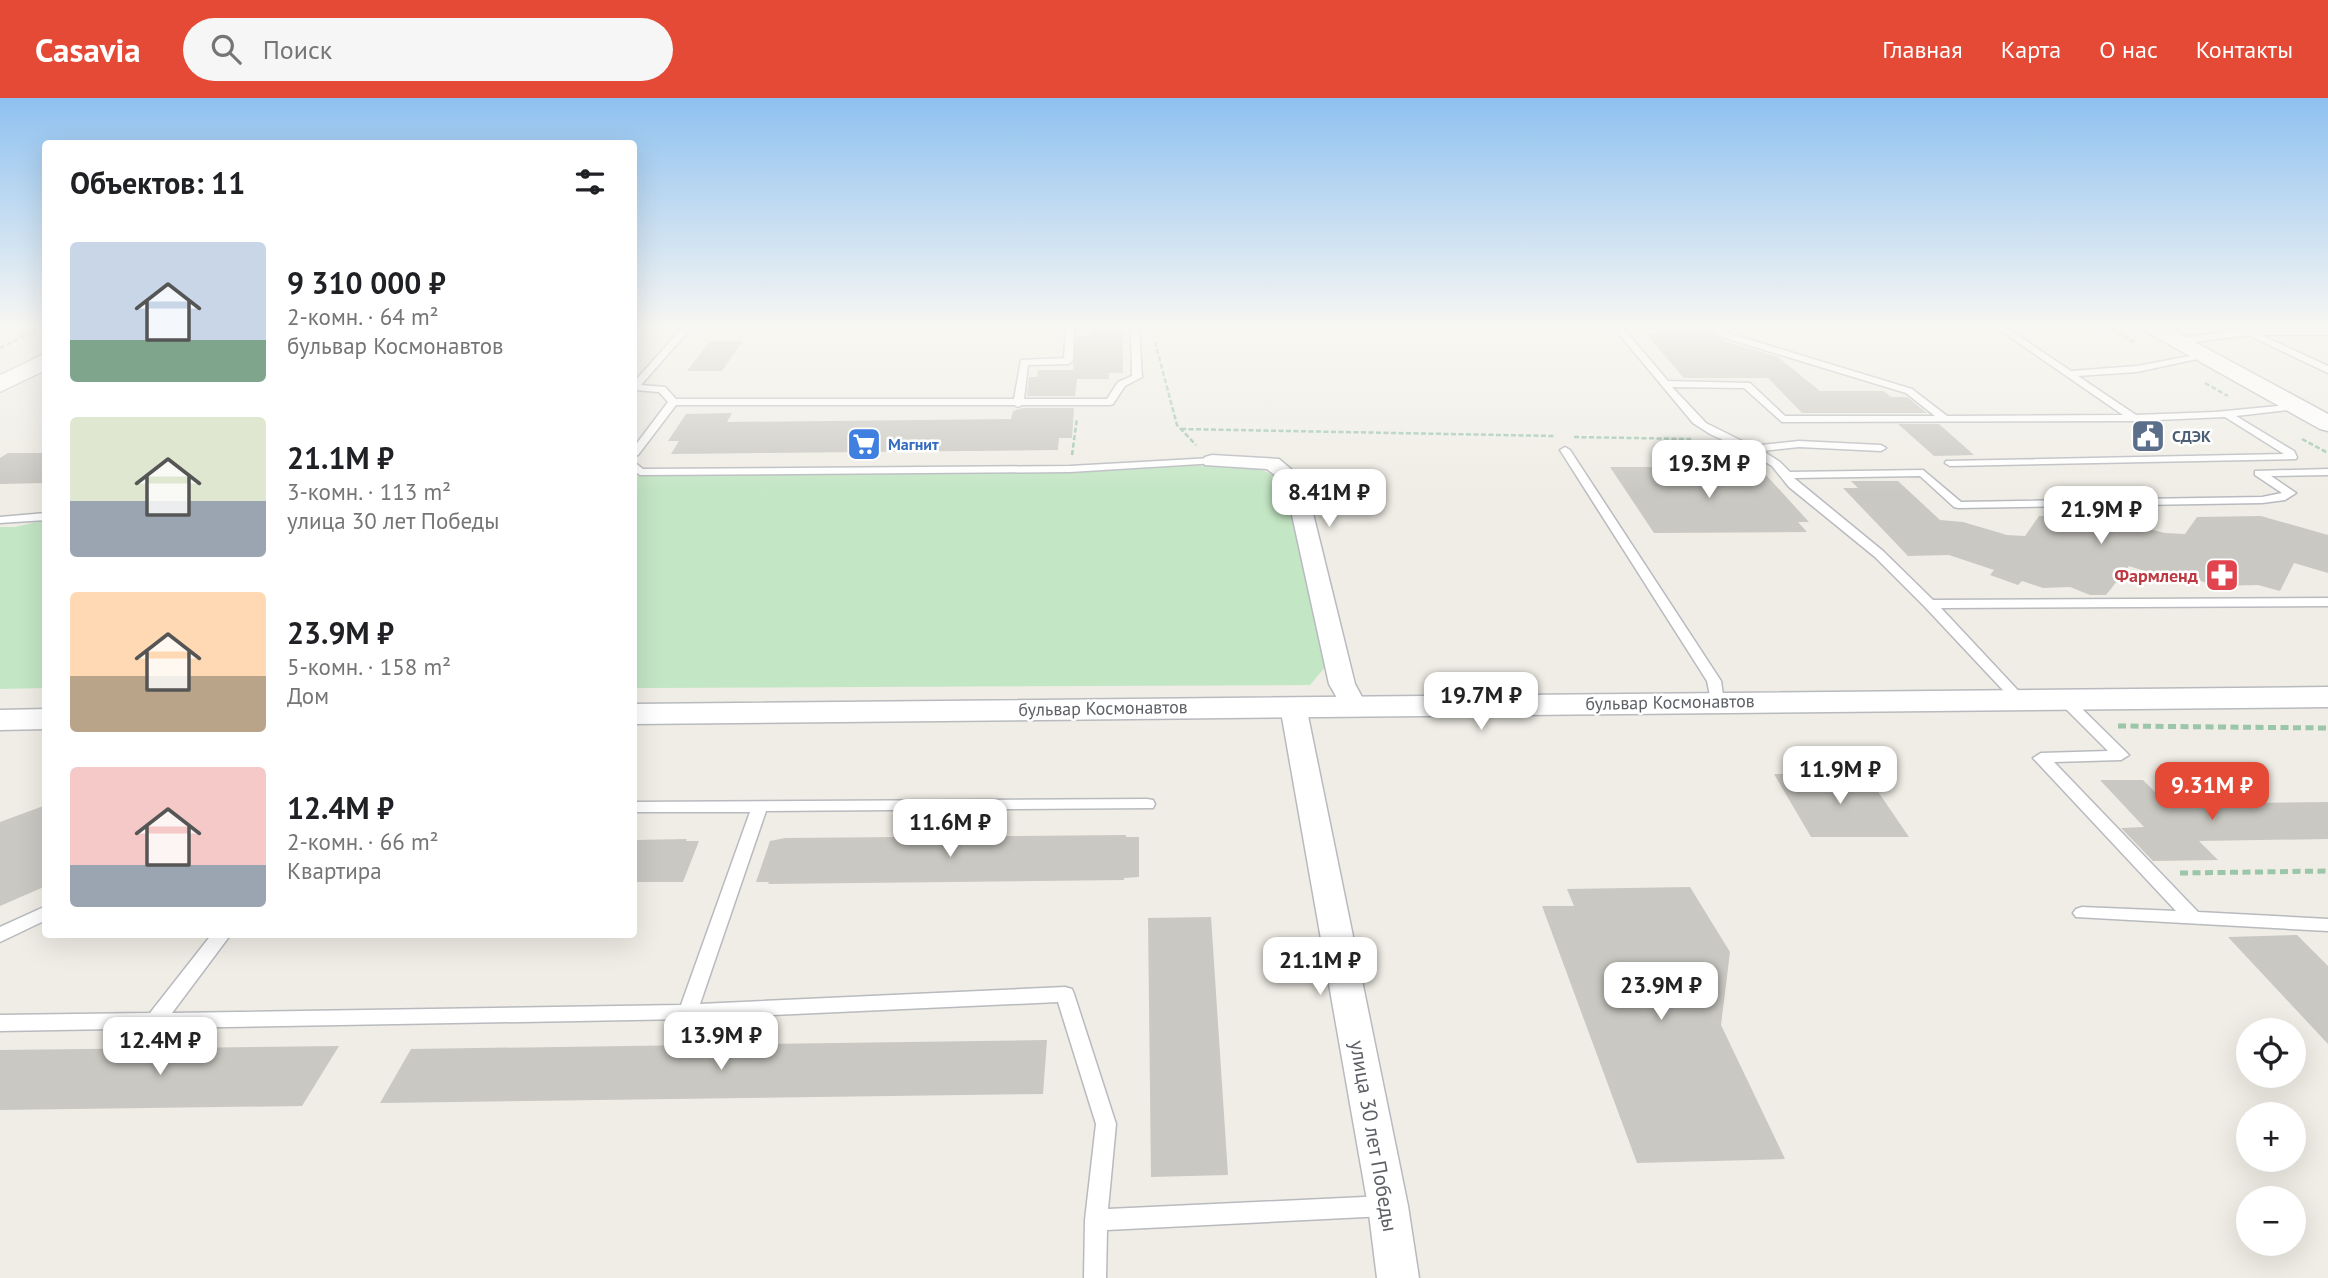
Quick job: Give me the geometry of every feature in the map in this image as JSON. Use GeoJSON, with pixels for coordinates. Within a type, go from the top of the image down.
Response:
{"type":"FeatureCollection","features":[{"type":"Feature","properties":{"kind":"street"},"geometry":{"type":"LineString","coordinates":[[2254,383],[2328,424]]}},
{"type":"Feature","properties":{"kind":"street"},"geometry":{"type":"LineString","coordinates":[[1212,461],[1272,463],[1295,481],[1342,684],[1354,706]]}},
{"type":"Feature","properties":{"kind":"street","name":"бульвар Космонавтов"},"geometry":{"type":"LineString","coordinates":[[637,714],[2328,697]]}},
{"type":"Feature","properties":{"kind":"street","name":"улица 30 лет Победы"},"geometry":{"type":"LineString","coordinates":[[1293,706],[1388,1206],[1398,1278]]}},
{"type":"Feature","properties":{"kind":"street"},"geometry":{"type":"LineString","coordinates":[[0,720],[42,719]]}},
{"type":"Feature","properties":{"kind":"lane"},"geometry":{"type":"LineString","coordinates":[[1018,404],[1021,383]]}},
{"type":"Feature","properties":{"kind":"lane"},"geometry":{"type":"LineString","coordinates":[[637,387],[662,389],[673,402],[1018,404],[1110,402],[1123,383]]}},
{"type":"Feature","properties":{"kind":"lane"},"geometry":{"type":"LineString","coordinates":[[1882,383],[1909,391],[1944,418]]}},
{"type":"Feature","properties":{"kind":"lane"},"geometry":{"type":"LineString","coordinates":[[2082,383],[2134,418]]}},
{"type":"Feature","properties":{"kind":"lane"},"geometry":{"type":"LineString","coordinates":[[1665,384],[1746,385],[1782,419],[2134,418],[2227,414],[2296,406]]}},
{"type":"Feature","properties":{"kind":"lane"},"geometry":{"type":"LineString","coordinates":[[1665,384],[1703,425],[1752,449],[1788,475],[1793,485],[1879,554],[1930,604],[2020,701]]}},
{"type":"Feature","properties":{"kind":"lane"},"geometry":{"type":"LineString","coordinates":[[637,449],[673,402]]}},
{"type":"Feature","properties":{"kind":"lane"},"geometry":{"type":"LineString","coordinates":[[1950,463],[2292,457],[2290,453],[2227,414]]}},
{"type":"Feature","properties":{"kind":"lane"},"geometry":{"type":"LineString","coordinates":[[1752,449],[1799,444],[1881,448]]}},
{"type":"Feature","properties":{"kind":"lane"},"geometry":{"type":"LineString","coordinates":[[1565,450],[1714,681],[1717,702]]}},
{"type":"Feature","properties":{"kind":"lane"},"geometry":{"type":"LineString","coordinates":[[637,468],[640,472],[1069,469],[1212,461]]}},
{"type":"Feature","properties":{"kind":"lane"},"geometry":{"type":"LineString","coordinates":[[1788,475],[1923,473],[1958,505],[2262,500],[2281,498],[2290,493],[2259,473],[2328,472]]}},
{"type":"Feature","properties":{"kind":"lane"},"geometry":{"type":"LineString","coordinates":[[0,520],[42,517]]}},
{"type":"Feature","properties":{"kind":"lane"},"geometry":{"type":"LineString","coordinates":[[1930,604],[2328,602]]}},
{"type":"Feature","properties":{"kind":"lane"},"geometry":{"type":"LineString","coordinates":[[2064,700],[2121,755],[2041,758],[2194,919]]}},
{"type":"Feature","properties":{"kind":"lane"},"geometry":{"type":"LineString","coordinates":[[637,807],[1147,804]]}},
{"type":"Feature","properties":{"kind":"lane"},"geometry":{"type":"LineString","coordinates":[[688,1012],[760,806]]}},
{"type":"Feature","properties":{"kind":"lane"},"geometry":{"type":"LineString","coordinates":[[2082,913],[2328,925]]}},
{"type":"Feature","properties":{"kind":"lane"},"geometry":{"type":"LineString","coordinates":[[0,935],[42,914]]}},
{"type":"Feature","properties":{"kind":"lane"},"geometry":{"type":"LineString","coordinates":[[155,1021],[219,938]]}},
{"type":"Feature","properties":{"kind":"lane"},"geometry":{"type":"LineString","coordinates":[[0,1023],[688,1012],[1065,993],[1106,1124],[1097,1220],[1095,1278]]}},
{"type":"Feature","properties":{"kind":"lane"},"geometry":{"type":"LineString","coordinates":[[1097,1220],[1388,1206]]}},
{"type":"Feature","properties":{"kind":"path"},"geometry":{"type":"LineString","coordinates":[[1166,383],[1177,425],[1212,461]]}},
{"type":"Feature","properties":{"kind":"path"},"geometry":{"type":"LineString","coordinates":[[1069,469],[1079,402]]}},
{"type":"Feature","properties":{"kind":"path"},"geometry":{"type":"LineString","coordinates":[[1181,429],[1731,439]]}},
{"type":"Feature","properties":{"kind":"path"},"geometry":{"type":"LineString","coordinates":[[2151,874],[2328,874]]}},
{"type":"Feature","properties":{"kind":"green space"},"geometry":{"type":"Polygon","coordinates":[[[1188,465],[1258,468],[1284,480],[1332,659],[1310,685],[637,688],[637,476],[1131,469],[1188,465]]]}},
{"type":"Feature","properties":{"kind":"green space"},"geometry":{"type":"Polygon","coordinates":[[[42,521],[42,688],[0,689],[0,527],[15,527],[42,521]]]}},
{"type":"Feature","properties":{"kind":"building"},"geometry":{"type":"Polygon","coordinates":[[[1028,383],[1077,383],[1075,396],[1027,396],[1028,383]]]}},
{"type":"Feature","properties":{"kind":"building"},"geometry":{"type":"Polygon","coordinates":[[[1773,383],[1810,383],[1820,391],[1884,391],[1891,397],[1907,397],[1927,413],[1802,413],[1773,383]]]}},
{"type":"Feature","properties":{"kind":"building"},"geometry":{"type":"Polygon","coordinates":[[[1023,408],[1074,408],[1072,438],[1059,438],[1058,450],[671,454],[679,441],[668,441],[686,414],[732,413],[727,422],[1011,419],[1013,411],[1023,408]]]}},
{"type":"Feature","properties":{"kind":"building"},"geometry":{"type":"Polygon","coordinates":[[[1898,424],[1939,424],[1974,455],[1934,456],[1898,424]]]}},
{"type":"Feature","properties":{"kind":"building"},"geometry":{"type":"Polygon","coordinates":[[[8,453],[42,453],[42,483],[0,484],[0,458],[8,453]]]}},
{"type":"Feature","properties":{"kind":"building"},"geometry":{"type":"Polygon","coordinates":[[[1610,467],[1751,467],[1758,475],[1766,475],[1809,522],[1798,522],[1807,532],[1654,533],[1610,467]]]}},
{"type":"Feature","properties":{"kind":"building"},"geometry":{"type":"Polygon","coordinates":[[[1851,481],[1898,481],[1940,520],[1963,522],[2007,535],[2025,536],[2039,516],[2092,515],[2165,533],[2185,534],[2197,517],[2261,516],[2328,535],[2328,573],[2294,563],[2280,591],[2258,585],[2215,586],[2195,579],[2191,586],[2129,566],[2106,595],[2090,595],[2070,587],[2043,588],[2022,581],[2018,585],[1990,575],[1994,570],[1949,555],[1908,556],[1843,488],[1858,488],[1851,481]]]}},
{"type":"Feature","properties":{"kind":"building"},"geometry":{"type":"Polygon","coordinates":[[[1774,774],[1866,774],[1909,837],[1811,837],[1774,774]]]}},
{"type":"Feature","properties":{"kind":"building"},"geometry":{"type":"Polygon","coordinates":[[[2100,780],[2143,780],[2167,804],[2328,802],[2328,839],[2199,841],[2218,860],[2153,861],[2121,828],[2144,827],[2100,780]]]}},
{"type":"Feature","properties":{"kind":"building"},"geometry":{"type":"Polygon","coordinates":[[[42,806],[42,888],[0,906],[0,822],[42,806]]]}},
{"type":"Feature","properties":{"kind":"building"},"geometry":{"type":"Polygon","coordinates":[[[1139,837],[1139,877],[1124,880],[756,882],[770,841],[785,838],[1139,837]]]}},
{"type":"Feature","properties":{"kind":"building"},"geometry":{"type":"Polygon","coordinates":[[[637,840],[699,841],[683,882],[637,882],[637,840]]]}},
{"type":"Feature","properties":{"kind":"building"},"geometry":{"type":"Polygon","coordinates":[[[1690,887],[1730,952],[1721,1025],[1785,1159],[1637,1163],[1542,906],[1574,906],[1567,889],[1690,887]]]}},
{"type":"Feature","properties":{"kind":"building"},"geometry":{"type":"Polygon","coordinates":[[[1211,917],[1228,1175],[1151,1177],[1148,918],[1211,917]]]}},
{"type":"Feature","properties":{"kind":"building"},"geometry":{"type":"Polygon","coordinates":[[[2297,935],[2328,966],[2328,1044],[2306,1018],[2228,937],[2297,935]]]}},
{"type":"Feature","properties":{"kind":"building"},"geometry":{"type":"Polygon","coordinates":[[[1047,1040],[1043,1094],[380,1103],[411,1049],[1047,1040]]]}},
{"type":"Feature","properties":{"kind":"building"},"geometry":{"type":"Polygon","coordinates":[[[339,1046],[302,1106],[0,1110],[0,1050],[339,1046]]]}},
{"type":"Feature","properties":{"kind":"place","name":"СДЭК"},"geometry":{"type":"Point","coordinates":[2148,436]}},
{"type":"Feature","properties":{"kind":"place","name":"Магнит"},"geometry":{"type":"Point","coordinates":[864,444]}},
{"type":"Feature","properties":{"kind":"place","name":"Фармленд"},"geometry":{"type":"Point","coordinates":[2222,575]}}]}
